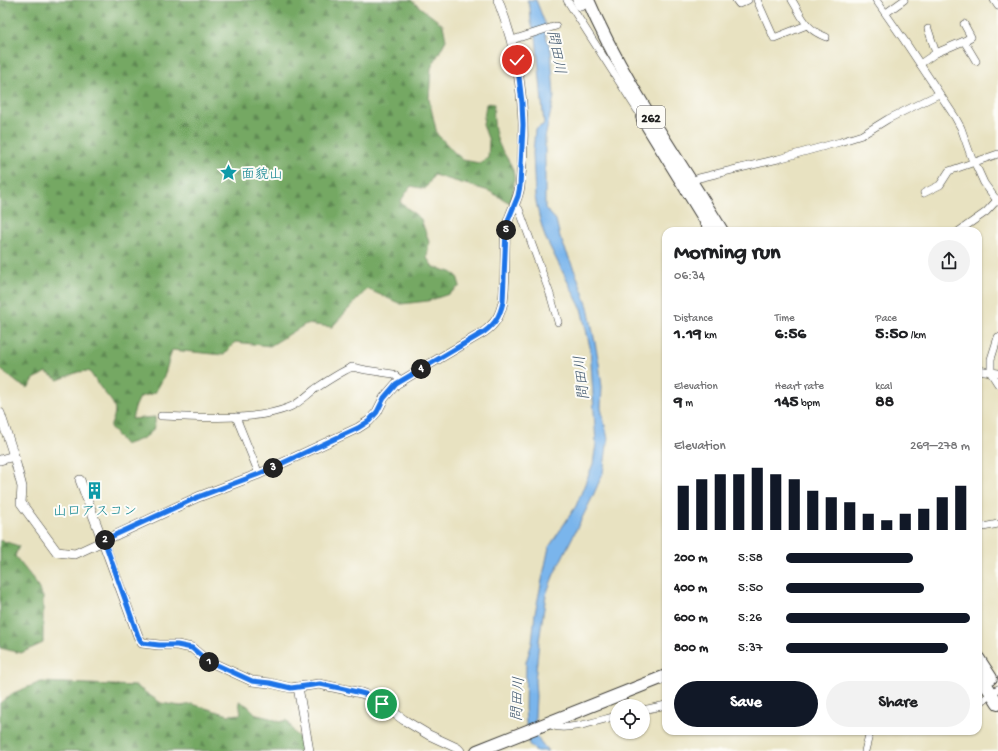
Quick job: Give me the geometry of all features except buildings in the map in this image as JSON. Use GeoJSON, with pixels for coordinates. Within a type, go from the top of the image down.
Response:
{"type":"FeatureCollection","features":[{"type":"Feature","properties":{"kind":"main road","name":"262"},"geometry":{"type":"LineString","coordinates":[[582,1],[608,60],[638,112],[719,227]]}},
{"type":"Feature","properties":{"kind":"main road","name":"262"},"geometry":{"type":"LineString","coordinates":[[582,1],[688,184],[710,227]]}},
{"type":"Feature","properties":{"kind":"main road"},"geometry":{"type":"LineString","coordinates":[[982,666],[996,694]]}},
{"type":"Feature","properties":{"kind":"main road"},"geometry":{"type":"LineString","coordinates":[[982,677],[996,694]]}},
{"type":"Feature","properties":{"kind":"main road"},"geometry":{"type":"LineString","coordinates":[[477,751],[662,678]]}},
{"type":"Feature","properties":{"kind":"street"},"geometry":{"type":"LineString","coordinates":[[0,414],[14,456],[22,487],[21,503],[57,552],[75,554],[198,497],[259,474],[351,431],[369,421],[377,412],[390,389],[401,380],[484,332],[501,314],[503,302],[506,230],[520,186],[523,125],[520,80],[513,39],[498,0]]}},
{"type":"Feature","properties":{"kind":"street"},"geometry":{"type":"LineString","coordinates":[[567,0],[638,112]]}},
{"type":"Feature","properties":{"kind":"street"},"geometry":{"type":"LineString","coordinates":[[736,0],[739,4],[748,0]]}},
{"type":"Feature","properties":{"kind":"street"},"geometry":{"type":"LineString","coordinates":[[757,0],[774,38],[807,25]]}},
{"type":"Feature","properties":{"kind":"street"},"geometry":{"type":"LineString","coordinates":[[792,0],[807,25],[815,33],[826,37]]}},
{"type":"Feature","properties":{"kind":"street"},"geometry":{"type":"LineString","coordinates":[[876,0],[920,64],[961,128],[984,183],[998,201],[986,212],[965,227]]}},
{"type":"Feature","properties":{"kind":"street"},"geometry":{"type":"LineString","coordinates":[[886,14],[904,0]]}},
{"type":"Feature","properties":{"kind":"street"},"geometry":{"type":"LineString","coordinates":[[994,0],[998,6]]}},
{"type":"Feature","properties":{"kind":"street"},"geometry":{"type":"LineString","coordinates":[[920,64],[936,53],[971,37],[964,24]]}},
{"type":"Feature","properties":{"kind":"street"},"geometry":{"type":"LineString","coordinates":[[513,39],[555,26]]}},
{"type":"Feature","properties":{"kind":"street"},"geometry":{"type":"LineString","coordinates":[[928,29],[936,53]]}},
{"type":"Feature","properties":{"kind":"street"},"geometry":{"type":"LineString","coordinates":[[964,41],[976,61]]}},
{"type":"Feature","properties":{"kind":"street"},"geometry":{"type":"LineString","coordinates":[[688,184],[699,178],[778,159],[862,135],[888,119],[939,94]]}},
{"type":"Feature","properties":{"kind":"street"},"geometry":{"type":"LineString","coordinates":[[924,194],[940,185],[949,171],[974,161],[998,154]]}},
{"type":"Feature","properties":{"kind":"street"},"geometry":{"type":"LineString","coordinates":[[514,207],[520,209],[550,294],[558,322]]}},
{"type":"Feature","properties":{"kind":"street"},"geometry":{"type":"LineString","coordinates":[[998,337],[990,359],[998,384]]}},
{"type":"Feature","properties":{"kind":"street"},"geometry":{"type":"LineString","coordinates":[[161,416],[236,417],[274,412],[290,407],[303,400],[314,390],[342,371],[352,367],[393,374],[401,380]]}},
{"type":"Feature","properties":{"kind":"street"},"geometry":{"type":"LineString","coordinates":[[982,371],[994,373]]}},
{"type":"Feature","properties":{"kind":"street"},"geometry":{"type":"LineString","coordinates":[[236,417],[259,474]]}},
{"type":"Feature","properties":{"kind":"street"},"geometry":{"type":"LineString","coordinates":[[0,460],[14,456]]}},
{"type":"Feature","properties":{"kind":"street"},"geometry":{"type":"LineString","coordinates":[[80,480],[104,540],[138,636],[142,643],[177,645],[192,648],[206,660],[252,681],[270,683],[284,687],[320,684],[372,696],[404,720],[460,751]]}},
{"type":"Feature","properties":{"kind":"street"},"geometry":{"type":"LineString","coordinates":[[982,527],[998,524]]}},
{"type":"Feature","properties":{"kind":"street"},"geometry":{"type":"LineString","coordinates":[[298,687],[308,751]]}},
{"type":"Feature","properties":{"kind":"street"},"geometry":{"type":"LineString","coordinates":[[982,702],[996,694]]}},
{"type":"Feature","properties":{"kind":"street"},"geometry":{"type":"LineString","coordinates":[[650,708],[662,705]]}},
{"type":"Feature","properties":{"kind":"street"},"geometry":{"type":"LineString","coordinates":[[550,721],[553,726],[558,728],[572,727],[610,718]]}},
{"type":"Feature","properties":{"kind":"street"},"geometry":{"type":"LineString","coordinates":[[865,751],[869,735]]}},
{"type":"Feature","properties":{"kind":"green space"},"geometry":{"type":"Polygon","coordinates":[[[0,0],[411,0],[443,25],[446,40],[431,68],[429,99],[437,134],[463,160],[479,163],[488,158],[489,141],[483,125],[486,104],[494,104],[494,124],[497,139],[512,167],[514,175],[514,189],[510,203],[489,191],[434,175],[425,189],[411,186],[400,202],[421,219],[429,242],[427,258],[433,267],[451,272],[457,276],[460,286],[449,294],[428,301],[401,304],[367,289],[332,327],[306,324],[270,346],[235,342],[224,355],[172,350],[164,377],[155,393],[140,397],[132,419],[155,417],[153,429],[142,439],[125,445],[110,427],[115,409],[114,405],[89,371],[78,372],[58,380],[46,372],[34,379],[28,388],[19,384],[0,369],[0,0]]]}},
{"type":"Feature","properties":{"kind":"green space"},"geometry":{"type":"Polygon","coordinates":[[[0,540],[19,546],[15,556],[34,580],[43,597],[43,643],[21,653],[0,648],[0,540]]]}},
{"type":"Feature","properties":{"kind":"green space"},"geometry":{"type":"Polygon","coordinates":[[[41,682],[136,686],[161,703],[181,706],[192,704],[229,715],[241,714],[239,701],[248,706],[257,715],[280,722],[287,720],[294,732],[299,737],[302,751],[0,751],[0,703],[13,693],[41,682]]]}},
{"type":"Feature","properties":{"kind":"water"},"geometry":{"type":"Polygon","coordinates":[[[527,0],[536,0],[546,26],[545,33],[551,51],[554,97],[545,138],[545,208],[556,220],[560,237],[588,307],[599,363],[602,387],[601,408],[608,439],[603,473],[554,574],[546,595],[535,681],[535,716],[536,736],[548,751],[537,751],[530,746],[527,738],[525,708],[526,662],[532,643],[535,613],[549,547],[576,506],[593,464],[596,444],[590,347],[581,308],[545,237],[535,197],[533,153],[535,130],[544,124],[536,36],[531,22],[530,7],[527,0]]]}},
{"type":"Feature","properties":{"kind":"place","name":"面貌山"},"geometry":{"type":"Point","coordinates":[228,173]}},
{"type":"Feature","properties":{"kind":"place","name":"山口アスコン"},"geometry":{"type":"Point","coordinates":[95,490]}},
{"type":"Feature","properties":{"kind":"route"},"geometry":{"type":"LineString","coordinates":[[382,704],[372,696],[320,684],[291,688],[270,683],[252,681],[206,660],[192,648],[177,645],[142,643],[138,636],[104,540],[198,497],[259,474],[358,428],[369,421],[382,405],[384,398],[390,389],[401,380],[484,332],[496,321],[501,314],[503,302],[506,230],[520,186],[523,125],[517,60]]}},
{"type":"Feature","properties":{"kind":"water label","name":"問田川"},"geometry":{"type":"Point","coordinates":[557,52]}},
{"type":"Feature","properties":{"kind":"water label","name":"問田川"},"geometry":{"type":"Point","coordinates":[581,378]}},
{"type":"Feature","properties":{"kind":"water label","name":"問田川"},"geometry":{"type":"Point","coordinates":[517,699]}}]}
